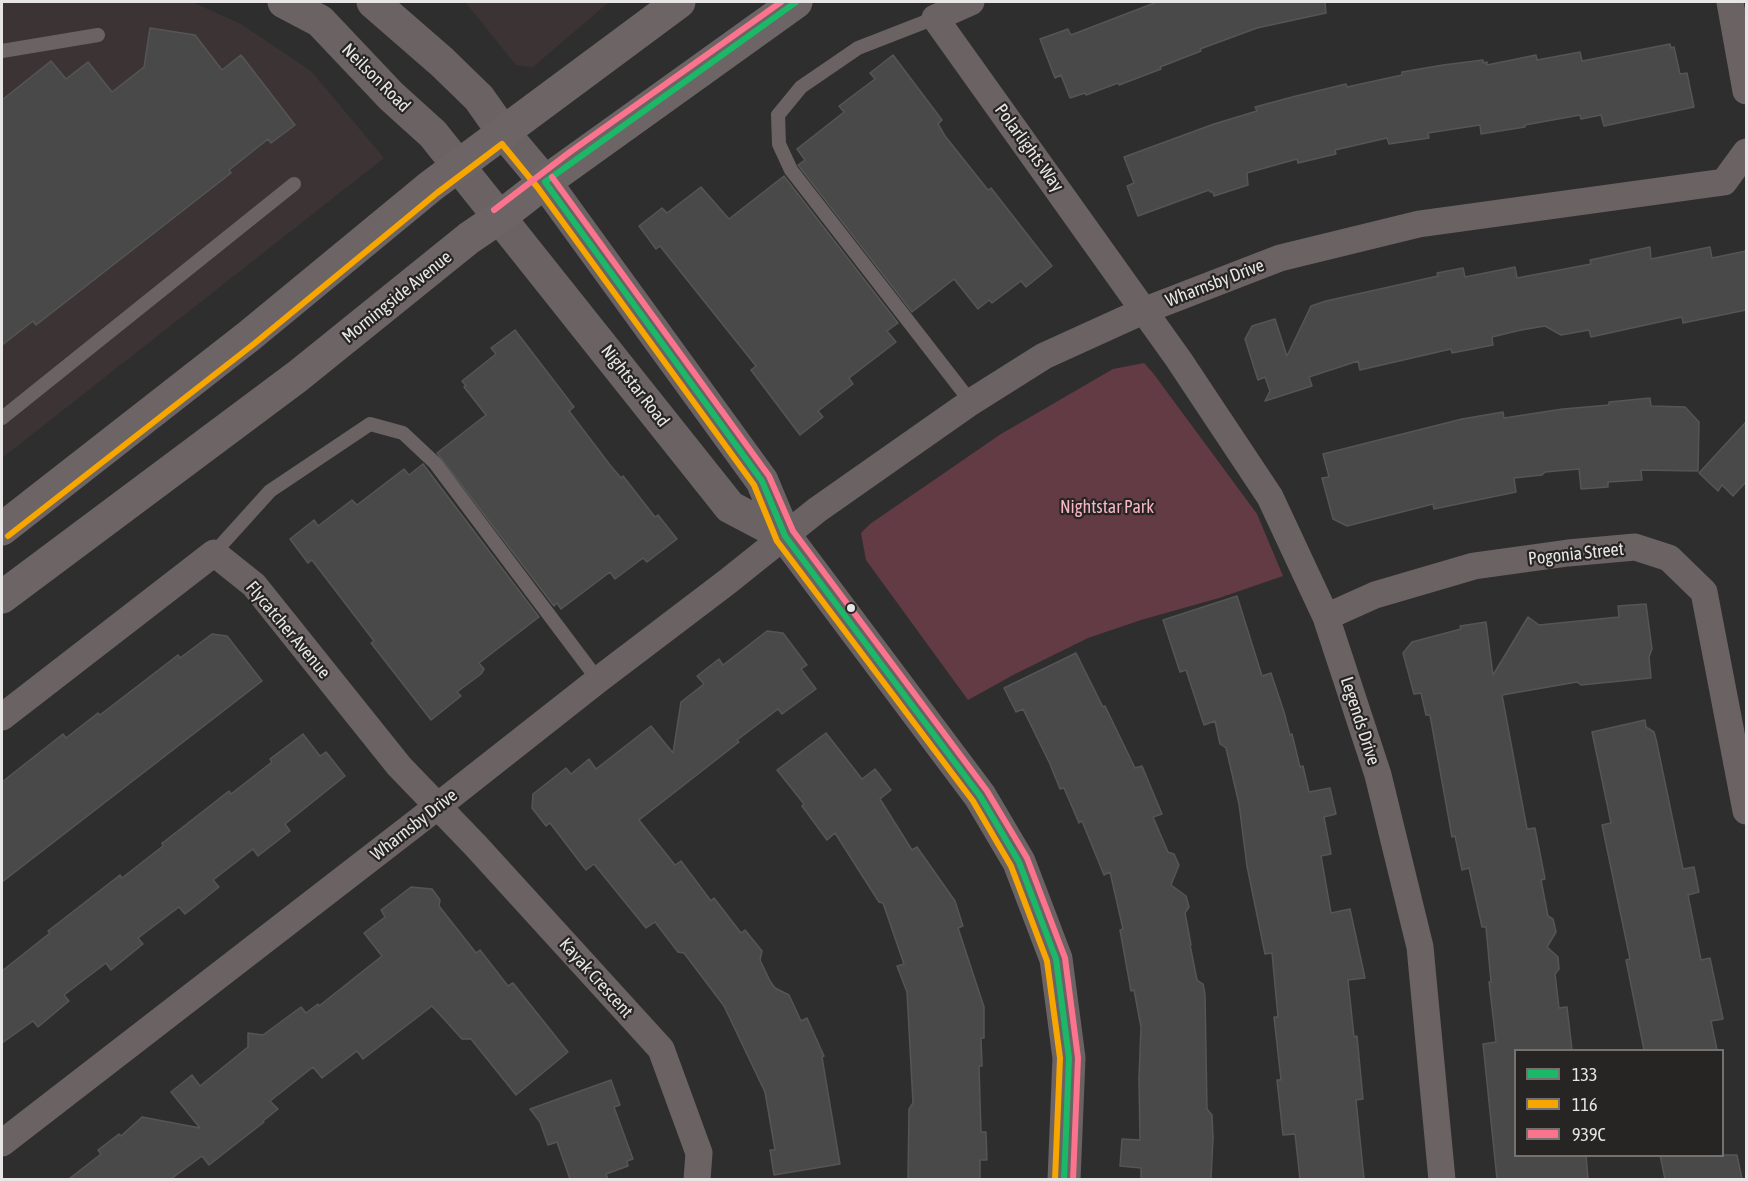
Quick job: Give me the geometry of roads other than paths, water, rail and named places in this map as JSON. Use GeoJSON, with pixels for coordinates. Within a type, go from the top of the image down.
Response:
{"type":"FeatureCollection","features":[{"type":"Feature","properties":{"kind":"main road"},"geometry":{"type":"LineString","coordinates":[[2,529],[249,336],[430,186],[679,2]]}},
{"type":"Feature","properties":{"kind":"main road","name":"Morningside Avenue"},"geometry":{"type":"LineString","coordinates":[[3,593],[298,376],[469,238],[796,2]]}},
{"type":"Feature","properties":{"kind":"street","name":"Neilson Road"},"geometry":{"type":"LineString","coordinates":[[284,2],[320,21],[391,96],[433,134],[500,217]]}},
{"type":"Feature","properties":{"kind":"street"},"geometry":{"type":"LineString","coordinates":[[373,2],[442,62],[479,98],[503,132]]}},
{"type":"Feature","properties":{"kind":"street"},"geometry":{"type":"LineString","coordinates":[[935,18],[971,2]]}},
{"type":"Feature","properties":{"kind":"street"},"geometry":{"type":"LineString","coordinates":[[1730,2],[1746,91]]}},
{"type":"Feature","properties":{"kind":"street","name":"Polarlights Way"},"geometry":{"type":"LineString","coordinates":[[935,18],[1143,311]]}},
{"type":"Feature","properties":{"kind":"street","name":"Nightstar Road"},"geometry":{"type":"LineString","coordinates":[[503,132],[545,182],[762,481],[785,536],[980,796],[1019,862],[1056,959],[1069,1058],[1065,1179]]}},
{"type":"Feature","properties":{"kind":"street","name":"Wharnsby Drive"},"geometry":{"type":"LineString","coordinates":[[2,1143],[817,510],[971,402],[1044,356],[1143,311],[1280,258],[1419,224],[1725,182],[1746,152]]}},
{"type":"Feature","properties":{"kind":"street","name":"Nightstar Road"},"geometry":{"type":"LineString","coordinates":[[500,217],[730,507],[785,536]]}},
{"type":"Feature","properties":{"kind":"street","name":"Legends Drive"},"geometry":{"type":"LineString","coordinates":[[1143,311],[1179,360],[1270,497],[1326,617],[1378,775],[1420,947],[1442,1179]]}},
{"type":"Feature","properties":{"kind":"street","name":"Pogonia Street"},"geometry":{"type":"LineString","coordinates":[[1326,617],[1375,595],[1474,566],[1568,553],[1635,547],[1669,558],[1704,592],[1746,811]]}},
{"type":"Feature","properties":{"kind":"street"},"geometry":{"type":"LineString","coordinates":[[2,717],[214,553]]}},
{"type":"Feature","properties":{"kind":"street","name":"Flycatcher Avenue"},"geometry":{"type":"LineString","coordinates":[[214,553],[254,585],[399,766],[438,806]]}},
{"type":"Feature","properties":{"kind":"street","name":"Kayak Crescent"},"geometry":{"type":"LineString","coordinates":[[438,806],[661,1049],[699,1154],[698,1179]]}},
{"type":"Feature","properties":{"kind":"lane"},"geometry":{"type":"LineString","coordinates":[[935,18],[858,48],[801,87],[778,115],[779,144],[791,170],[971,402]]}},
{"type":"Feature","properties":{"kind":"lane"},"geometry":{"type":"LineString","coordinates":[[2,51],[98,34]]}},
{"type":"Feature","properties":{"kind":"lane"},"geometry":{"type":"LineString","coordinates":[[2,418],[294,184]]}},
{"type":"Feature","properties":{"kind":"lane"},"geometry":{"type":"LineString","coordinates":[[214,553],[270,491],[370,424],[402,433],[435,463],[598,680]]}},
{"type":"Feature","properties":{"kind":"park label","name":"Nightstar Park"},"geometry":{"type":"Point","coordinates":[1107,507]}}]}
